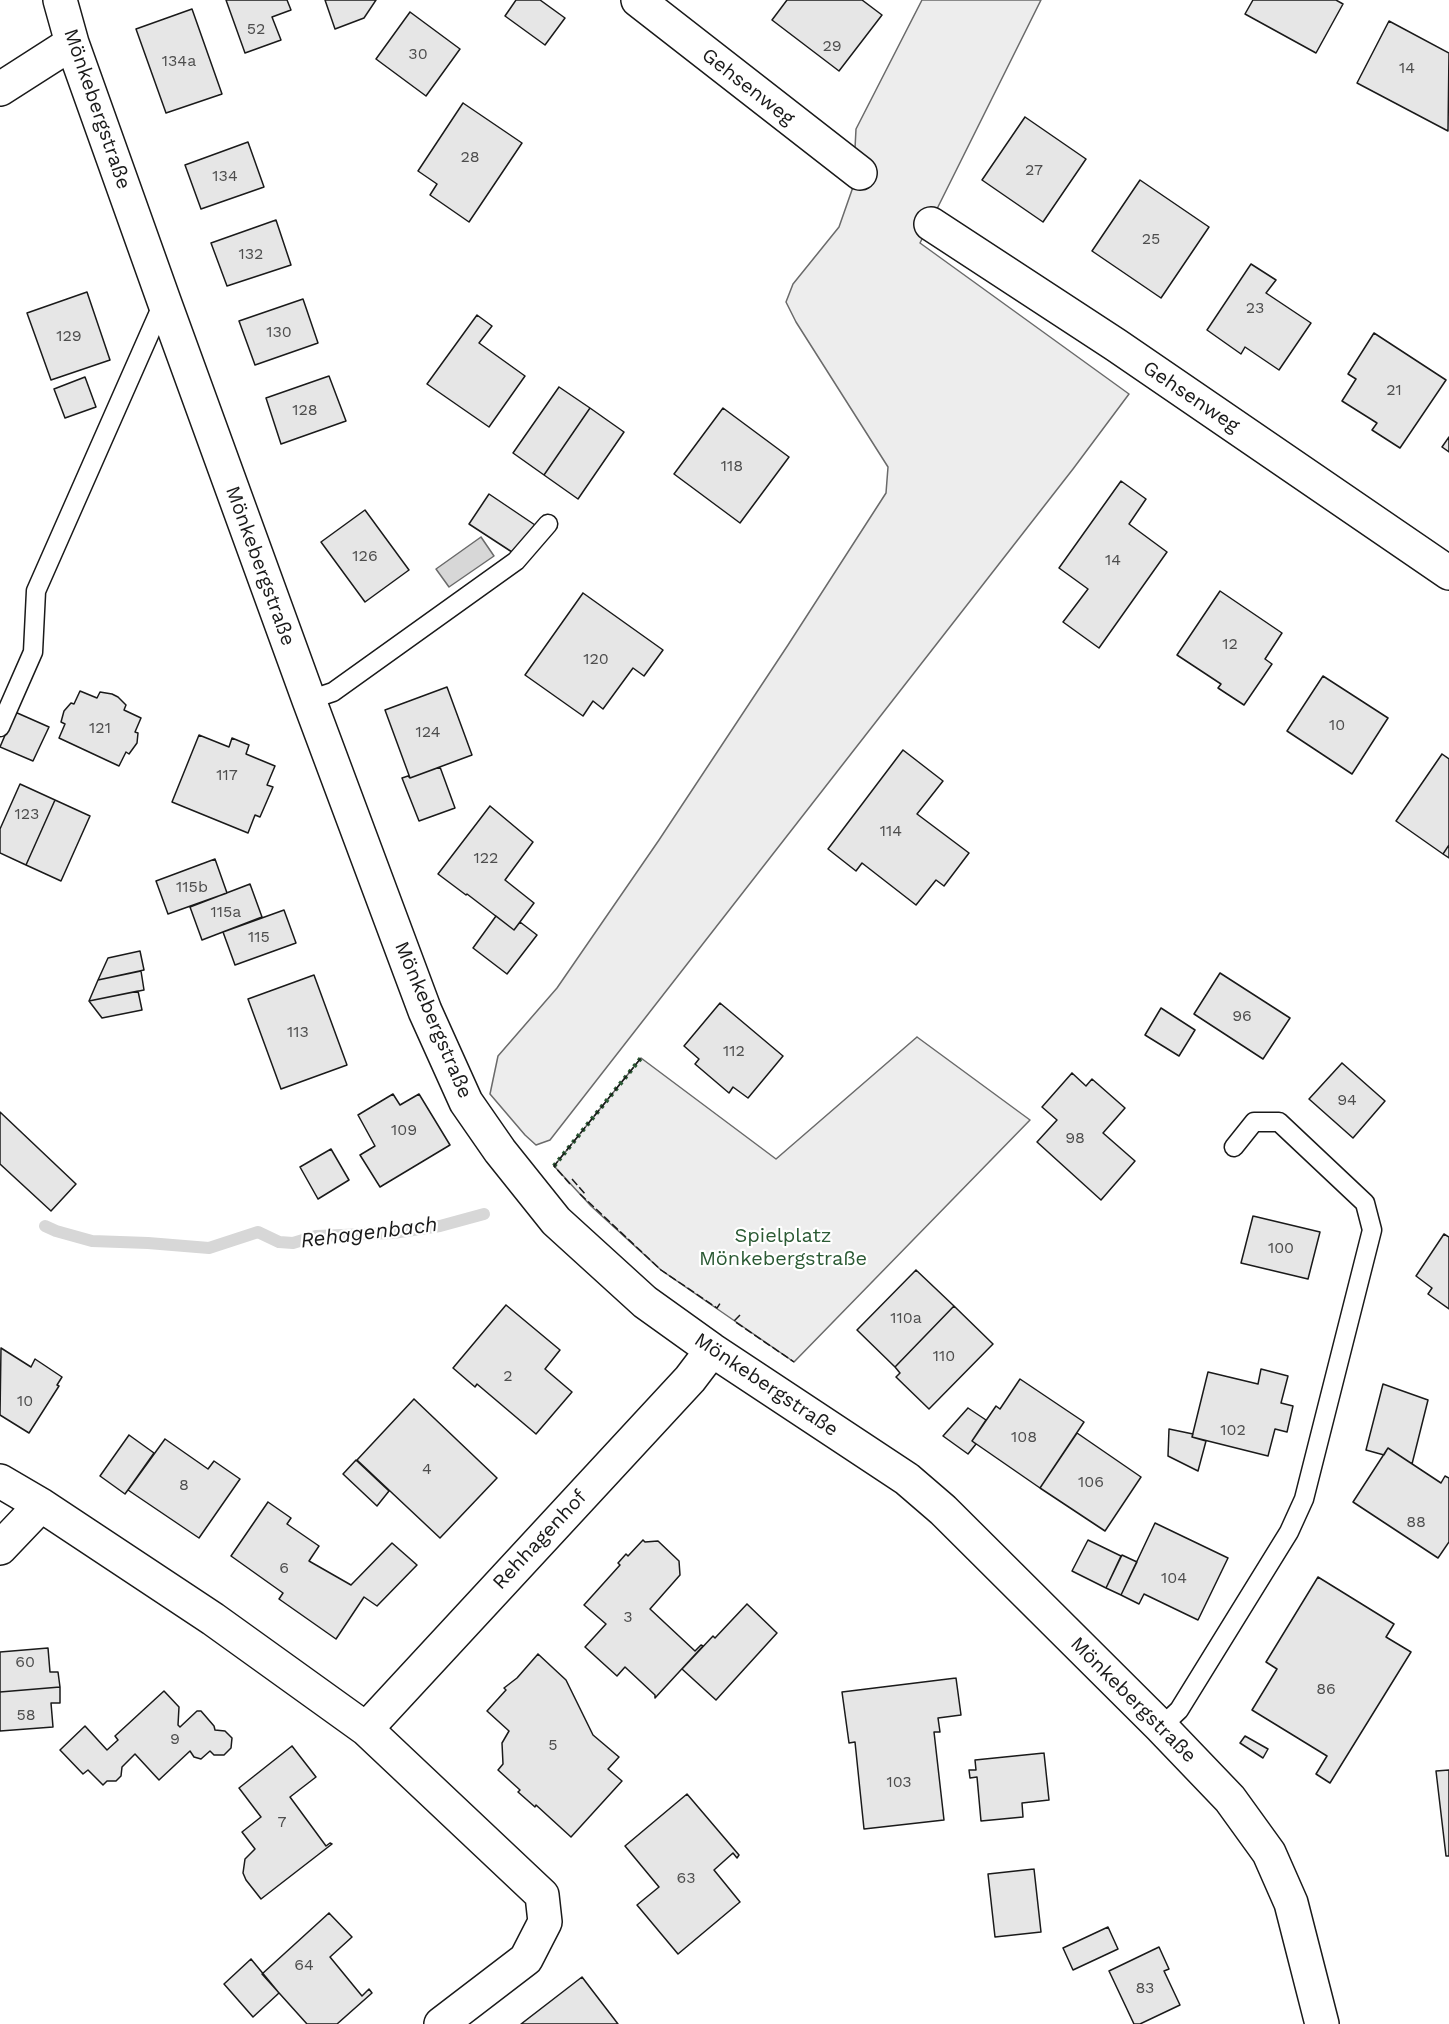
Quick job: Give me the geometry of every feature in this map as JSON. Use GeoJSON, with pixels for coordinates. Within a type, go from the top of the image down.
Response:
{"type":"FeatureCollection","features":[{"type":"Feature","properties":{"kind":"street","name":"Mönkebergstraße"},"geometry":{"type":"LineString","coordinates":[[60,0],[72,43],[309,700],[425,1011],[466,1102],[500,1151],[556,1221],[645,1302],[712,1350],[907,1479],[942,1510],[1230,1798],[1269,1853],[1291,1903],[1322,2024]]}},
{"type":"Feature","properties":{"kind":"street","name":"Gehsenweg"},"geometry":{"type":"LineString","coordinates":[[638,0],[860,172]]}},
{"type":"Feature","properties":{"kind":"street"},"geometry":{"type":"LineString","coordinates":[[0,89],[72,43]]}},
{"type":"Feature","properties":{"kind":"street","name":"Gehsenweg"},"geometry":{"type":"LineString","coordinates":[[931,224],[1116,345],[1449,573]]}},
{"type":"Feature","properties":{"kind":"street","name":"Rehhagenhof"},"geometry":{"type":"LineString","coordinates":[[366,1729],[690,1379],[712,1350]]}},
{"type":"Feature","properties":{"kind":"street"},"geometry":{"type":"LineString","coordinates":[[0,1481],[41,1505],[213,1619],[366,1729],[542,1895],[545,1922],[526,1959],[441,2024]]}},
{"type":"Feature","properties":{"kind":"street"},"geometry":{"type":"LineString","coordinates":[[0,1548],[41,1505]]}},
{"type":"Feature","properties":{"kind":"lane"},"geometry":{"type":"LineString","coordinates":[[0,727],[33,652],[36,591],[164,301]]}},
{"type":"Feature","properties":{"kind":"lane"},"geometry":{"type":"LineString","coordinates":[[309,700],[333,692],[516,561],[548,524]]}},
{"type":"Feature","properties":{"kind":"lane"},"geometry":{"type":"LineString","coordinates":[[1161,1727],[1179,1710],[1289,1532],[1304,1499],[1372,1230],[1365,1203],[1278,1122],[1254,1122],[1234,1147]]}},
{"type":"Feature","properties":{"kind":"shaded area"},"geometry":{"type":"Polygon","coordinates":[[[922,0],[1041,0],[920,243],[1129,394],[550,1140],[536,1145],[490,1094],[498,1056],[557,988],[659,840],[886,493],[888,467],[796,322],[786,302],[793,284],[839,227],[853,187],[856,129],[922,0]]]}},
{"type":"Feature","properties":{"kind":"shaded area"},"geometry":{"type":"Polygon","coordinates":[[[481,537],[494,556],[449,587],[436,569],[481,537]]]}},
{"type":"Feature","properties":{"kind":"shaded area","name":"Spielplatz Mönkebergstraße"},"geometry":{"type":"Polygon","coordinates":[[[917,1037],[1030,1120],[794,1362],[661,1270],[591,1206],[554,1166],[641,1058],[776,1159],[917,1037]]]}},
{"type":"Feature","properties":{"kind":"building"},"geometry":{"type":"Polygon","coordinates":[[[226,0],[287,0],[291,10],[272,17],[281,40],[245,53],[226,0]]]}},
{"type":"Feature","properties":{"kind":"building"},"geometry":{"type":"Polygon","coordinates":[[[325,0],[376,0],[364,18],[335,29],[325,0]]]}},
{"type":"Feature","properties":{"kind":"building"},"geometry":{"type":"Polygon","coordinates":[[[516,0],[540,0],[565,18],[545,45],[505,16],[516,0]]]}},
{"type":"Feature","properties":{"kind":"building"},"geometry":{"type":"Polygon","coordinates":[[[787,0],[862,0],[882,15],[839,71],[772,20],[787,0]]]}},
{"type":"Feature","properties":{"kind":"building"},"geometry":{"type":"Polygon","coordinates":[[[1253,0],[1336,0],[1343,4],[1316,53],[1245,14],[1253,0]]]}},
{"type":"Feature","properties":{"kind":"building"},"geometry":{"type":"Polygon","coordinates":[[[192,9],[222,94],[166,113],[136,29],[192,9]]]}},
{"type":"Feature","properties":{"kind":"building"},"geometry":{"type":"Polygon","coordinates":[[[410,12],[460,49],[426,96],[376,59],[410,12]]]}},
{"type":"Feature","properties":{"kind":"building"},"geometry":{"type":"Polygon","coordinates":[[[1389,21],[1449,53],[1448,131],[1357,83],[1389,21]]]}},
{"type":"Feature","properties":{"kind":"building"},"geometry":{"type":"Polygon","coordinates":[[[463,103],[522,143],[469,222],[430,195],[437,184],[418,171],[463,103]]]}},
{"type":"Feature","properties":{"kind":"building"},"geometry":{"type":"Polygon","coordinates":[[[1025,117],[1086,159],[1043,222],[982,180],[1025,117]]]}},
{"type":"Feature","properties":{"kind":"building"},"geometry":{"type":"Polygon","coordinates":[[[248,142],[264,187],[201,209],[185,165],[248,142]]]}},
{"type":"Feature","properties":{"kind":"building"},"geometry":{"type":"Polygon","coordinates":[[[1140,180],[1209,227],[1161,298],[1092,251],[1140,180]]]}},
{"type":"Feature","properties":{"kind":"building"},"geometry":{"type":"Polygon","coordinates":[[[276,220],[291,265],[227,286],[211,243],[276,220]]]}},
{"type":"Feature","properties":{"kind":"building"},"geometry":{"type":"Polygon","coordinates":[[[1251,264],[1276,280],[1266,293],[1311,323],[1279,370],[1245,347],[1241,354],[1207,330],[1251,264]]]}},
{"type":"Feature","properties":{"kind":"building"},"geometry":{"type":"Polygon","coordinates":[[[87,292],[110,360],[51,380],[27,313],[87,292]]]}},
{"type":"Feature","properties":{"kind":"building"},"geometry":{"type":"Polygon","coordinates":[[[303,299],[318,343],[255,365],[239,321],[303,299]]]}},
{"type":"Feature","properties":{"kind":"building"},"geometry":{"type":"Polygon","coordinates":[[[477,315],[492,326],[479,343],[525,376],[489,427],[427,384],[477,315]]]}},
{"type":"Feature","properties":{"kind":"building"},"geometry":{"type":"Polygon","coordinates":[[[1374,333],[1446,380],[1400,448],[1372,430],[1377,423],[1342,401],[1356,379],[1348,374],[1374,333]]]}},
{"type":"Feature","properties":{"kind":"building"},"geometry":{"type":"Polygon","coordinates":[[[329,376],[346,421],[281,444],[266,398],[329,376]]]}},
{"type":"Feature","properties":{"kind":"building"},"geometry":{"type":"Polygon","coordinates":[[[85,377],[96,407],[65,418],[54,389],[85,377]]]}},
{"type":"Feature","properties":{"kind":"building"},"geometry":{"type":"Polygon","coordinates":[[[559,387],[590,408],[544,475],[513,453],[559,387]]]}},
{"type":"Feature","properties":{"kind":"building"},"geometry":{"type":"Polygon","coordinates":[[[590,408],[624,432],[578,499],[544,475],[590,408]]]}},
{"type":"Feature","properties":{"kind":"building"},"geometry":{"type":"Polygon","coordinates":[[[723,408],[789,457],[740,523],[674,474],[723,408]]]}},
{"type":"Feature","properties":{"kind":"building"},"geometry":{"type":"Polygon","coordinates":[[[1449,437],[1449,452],[1442,447],[1449,437]]]}},
{"type":"Feature","properties":{"kind":"building"},"geometry":{"type":"Polygon","coordinates":[[[1121,481],[1146,499],[1129,524],[1167,552],[1099,648],[1063,622],[1088,589],[1059,568],[1121,481]]]}},
{"type":"Feature","properties":{"kind":"building"},"geometry":{"type":"Polygon","coordinates":[[[489,494],[535,525],[515,554],[469,524],[489,494]]]}},
{"type":"Feature","properties":{"kind":"building"},"geometry":{"type":"Polygon","coordinates":[[[365,510],[409,570],[365,602],[321,542],[365,510]]]}},
{"type":"Feature","properties":{"kind":"building"},"geometry":{"type":"Polygon","coordinates":[[[1220,591],[1282,633],[1265,659],[1272,664],[1244,705],[1218,688],[1221,684],[1177,655],[1220,591]]]}},
{"type":"Feature","properties":{"kind":"building"},"geometry":{"type":"Polygon","coordinates":[[[583,593],[663,650],[644,676],[633,668],[603,709],[593,701],[583,716],[525,675],[583,593]]]}},
{"type":"Feature","properties":{"kind":"building"},"geometry":{"type":"Polygon","coordinates":[[[1323,676],[1388,718],[1352,774],[1287,731],[1323,676]]]}},
{"type":"Feature","properties":{"kind":"building"},"geometry":{"type":"Polygon","coordinates":[[[447,687],[472,755],[410,778],[385,710],[447,687]]]}},
{"type":"Feature","properties":{"kind":"building"},"geometry":{"type":"Polygon","coordinates":[[[80,691],[97,698],[100,692],[112,694],[126,705],[124,710],[141,718],[135,732],[138,733],[137,743],[129,754],[126,752],[119,766],[59,738],[65,724],[61,722],[64,711],[71,703],[74,704],[80,691]]]}},
{"type":"Feature","properties":{"kind":"building"},"geometry":{"type":"Polygon","coordinates":[[[15,712],[49,727],[33,761],[0,747],[15,712]]]}},
{"type":"Feature","properties":{"kind":"building"},"geometry":{"type":"Polygon","coordinates":[[[199,735],[229,747],[232,738],[249,745],[246,754],[275,766],[267,785],[273,787],[260,817],[255,815],[248,833],[172,802],[199,735]]]}},
{"type":"Feature","properties":{"kind":"building"},"geometry":{"type":"Polygon","coordinates":[[[903,750],[943,781],[917,814],[969,853],[944,886],[936,880],[916,905],[862,863],[856,871],[828,849],[903,750]]]}},
{"type":"Feature","properties":{"kind":"building"},"geometry":{"type":"Polygon","coordinates":[[[1442,754],[1449,759],[1449,845],[1443,854],[1396,821],[1442,754]]]}},
{"type":"Feature","properties":{"kind":"building"},"geometry":{"type":"Polygon","coordinates":[[[440,767],[455,808],[419,821],[402,778],[408,776],[410,778],[440,767]]]}},
{"type":"Feature","properties":{"kind":"building"},"geometry":{"type":"Polygon","coordinates":[[[20,784],[55,800],[26,865],[0,853],[0,829],[20,784]]]}},
{"type":"Feature","properties":{"kind":"building"},"geometry":{"type":"Polygon","coordinates":[[[55,800],[90,816],[61,881],[26,865],[55,800]]]}},
{"type":"Feature","properties":{"kind":"building"},"geometry":{"type":"Polygon","coordinates":[[[490,806],[533,842],[505,880],[534,903],[514,930],[438,874],[490,806]]]}},
{"type":"Feature","properties":{"kind":"building"},"geometry":{"type":"Polygon","coordinates":[[[1449,845],[1449,858],[1443,854],[1449,845]]]}},
{"type":"Feature","properties":{"kind":"building"},"geometry":{"type":"Polygon","coordinates":[[[215,859],[227,893],[168,914],[156,881],[215,859]]]}},
{"type":"Feature","properties":{"kind":"building"},"geometry":{"type":"Polygon","coordinates":[[[250,884],[262,917],[202,940],[190,907],[250,884]]]}},
{"type":"Feature","properties":{"kind":"building"},"geometry":{"type":"Polygon","coordinates":[[[284,910],[296,943],[235,965],[223,932],[284,910]]]}},
{"type":"Feature","properties":{"kind":"building"},"geometry":{"type":"Polygon","coordinates":[[[496,916],[514,930],[520,922],[537,935],[507,974],[473,948],[496,916]]]}},
{"type":"Feature","properties":{"kind":"building"},"geometry":{"type":"Polygon","coordinates":[[[140,951],[144,970],[98,980],[108,958],[140,951]]]}},
{"type":"Feature","properties":{"kind":"building"},"geometry":{"type":"Polygon","coordinates":[[[141,971],[144,990],[89,1001],[98,980],[141,971]]]}},
{"type":"Feature","properties":{"kind":"building"},"geometry":{"type":"Polygon","coordinates":[[[1220,973],[1290,1018],[1263,1059],[1194,1014],[1220,973]]]}},
{"type":"Feature","properties":{"kind":"building"},"geometry":{"type":"Polygon","coordinates":[[[314,975],[347,1065],[281,1089],[248,999],[314,975]]]}},
{"type":"Feature","properties":{"kind":"building"},"geometry":{"type":"Polygon","coordinates":[[[138,991],[142,1010],[102,1018],[89,1001],[138,991]]]}},
{"type":"Feature","properties":{"kind":"building"},"geometry":{"type":"Polygon","coordinates":[[[720,1003],[783,1056],[748,1098],[733,1087],[729,1093],[695,1064],[699,1059],[684,1046],[720,1003]]]}},
{"type":"Feature","properties":{"kind":"building"},"geometry":{"type":"Polygon","coordinates":[[[1161,1008],[1195,1030],[1179,1056],[1145,1035],[1161,1008]]]}},
{"type":"Feature","properties":{"kind":"building"},"geometry":{"type":"Polygon","coordinates":[[[1342,1063],[1385,1101],[1353,1138],[1309,1099],[1342,1063]]]}},
{"type":"Feature","properties":{"kind":"building"},"geometry":{"type":"Polygon","coordinates":[[[1072,1073],[1086,1086],[1092,1079],[1125,1108],[1103,1133],[1135,1161],[1101,1200],[1037,1142],[1057,1120],[1042,1107],[1072,1073]]]}},
{"type":"Feature","properties":{"kind":"building"},"geometry":{"type":"Polygon","coordinates":[[[393,1094],[400,1105],[419,1094],[450,1145],[380,1187],[360,1155],[375,1146],[358,1115],[393,1094]]]}},
{"type":"Feature","properties":{"kind":"building"},"geometry":{"type":"Polygon","coordinates":[[[0,1112],[76,1184],[51,1211],[0,1164],[0,1112]]]}},
{"type":"Feature","properties":{"kind":"building"},"geometry":{"type":"Polygon","coordinates":[[[331,1149],[349,1180],[318,1199],[300,1167],[331,1149]]]}},
{"type":"Feature","properties":{"kind":"building"},"geometry":{"type":"Polygon","coordinates":[[[1253,1216],[1320,1232],[1308,1279],[1241,1263],[1253,1216]]]}},
{"type":"Feature","properties":{"kind":"building"},"geometry":{"type":"Polygon","coordinates":[[[1444,1234],[1449,1237],[1449,1309],[1428,1294],[1432,1288],[1416,1276],[1444,1234]]]}},
{"type":"Feature","properties":{"kind":"building"},"geometry":{"type":"Polygon","coordinates":[[[916,1270],[954,1306],[895,1367],[857,1330],[916,1270]]]}},
{"type":"Feature","properties":{"kind":"building"},"geometry":{"type":"Polygon","coordinates":[[[506,1305],[560,1350],[545,1369],[572,1392],[536,1434],[477,1384],[475,1387],[453,1368],[506,1305]]]}},
{"type":"Feature","properties":{"kind":"building"},"geometry":{"type":"Polygon","coordinates":[[[954,1306],[993,1344],[929,1409],[896,1377],[900,1373],[895,1367],[954,1306]]]}},
{"type":"Feature","properties":{"kind":"building"},"geometry":{"type":"Polygon","coordinates":[[[1,1348],[31,1367],[35,1359],[62,1377],[57,1385],[59,1386],[29,1433],[0,1415],[1,1348]]]}},
{"type":"Feature","properties":{"kind":"building"},"geometry":{"type":"Polygon","coordinates":[[[1261,1369],[1288,1376],[1281,1403],[1293,1406],[1287,1432],[1275,1429],[1268,1456],[1192,1437],[1208,1372],[1258,1384],[1261,1369]]]}},
{"type":"Feature","properties":{"kind":"building"},"geometry":{"type":"Polygon","coordinates":[[[1020,1379],[1084,1422],[1040,1488],[972,1441],[996,1406],[1000,1409],[1020,1379]]]}},
{"type":"Feature","properties":{"kind":"building"},"geometry":{"type":"Polygon","coordinates":[[[1383,1384],[1428,1400],[1412,1464],[1388,1448],[1384,1455],[1366,1450],[1383,1384]]]}},
{"type":"Feature","properties":{"kind":"building"},"geometry":{"type":"Polygon","coordinates":[[[414,1399],[497,1478],[440,1538],[357,1460],[414,1399]]]}},
{"type":"Feature","properties":{"kind":"building"},"geometry":{"type":"Polygon","coordinates":[[[968,1408],[986,1420],[972,1441],[976,1444],[968,1454],[943,1436],[968,1408]]]}},
{"type":"Feature","properties":{"kind":"building"},"geometry":{"type":"Polygon","coordinates":[[[1169,1429],[1193,1434],[1192,1437],[1206,1441],[1198,1471],[1168,1456],[1169,1429]]]}},
{"type":"Feature","properties":{"kind":"building"},"geometry":{"type":"Polygon","coordinates":[[[1077,1433],[1141,1477],[1105,1531],[1040,1488],[1077,1433]]]}},
{"type":"Feature","properties":{"kind":"building"},"geometry":{"type":"Polygon","coordinates":[[[129,1435],[154,1453],[125,1494],[100,1476],[129,1435]]]}},
{"type":"Feature","properties":{"kind":"building"},"geometry":{"type":"Polygon","coordinates":[[[165,1439],[208,1469],[214,1461],[240,1479],[199,1538],[128,1490],[165,1439]]]}},
{"type":"Feature","properties":{"kind":"building"},"geometry":{"type":"Polygon","coordinates":[[[1388,1448],[1441,1483],[1445,1476],[1449,1478],[1449,1542],[1438,1558],[1353,1502],[1388,1448]]]}},
{"type":"Feature","properties":{"kind":"building"},"geometry":{"type":"Polygon","coordinates":[[[356,1460],[389,1491],[377,1506],[343,1474],[356,1460]]]}},
{"type":"Feature","properties":{"kind":"building"},"geometry":{"type":"Polygon","coordinates":[[[268,1502],[291,1518],[287,1524],[319,1546],[309,1561],[351,1585],[392,1543],[417,1565],[377,1606],[364,1597],[336,1639],[279,1599],[283,1593],[231,1556],[268,1502]]]}},
{"type":"Feature","properties":{"kind":"building"},"geometry":{"type":"Polygon","coordinates":[[[1155,1523],[1228,1558],[1198,1620],[1144,1594],[1139,1604],[1121,1595],[1155,1523]]]}},
{"type":"Feature","properties":{"kind":"building"},"geometry":{"type":"Polygon","coordinates":[[[643,1540],[645,1542],[658,1541],[679,1561],[680,1575],[650,1609],[695,1651],[701,1645],[703,1646],[655,1698],[655,1695],[625,1667],[617,1676],[585,1647],[606,1624],[584,1605],[620,1565],[618,1563],[626,1554],[628,1556],[643,1540]]]}},
{"type":"Feature","properties":{"kind":"building"},"geometry":{"type":"Polygon","coordinates":[[[1088,1540],[1121,1556],[1106,1588],[1072,1571],[1088,1540]]]}},
{"type":"Feature","properties":{"kind":"building"},"geometry":{"type":"Polygon","coordinates":[[[1122,1555],[1137,1562],[1121,1595],[1106,1588],[1122,1555]]]}},
{"type":"Feature","properties":{"kind":"building"},"geometry":{"type":"Polygon","coordinates":[[[1318,1577],[1394,1624],[1386,1637],[1411,1652],[1330,1783],[1316,1774],[1327,1756],[1252,1710],[1277,1669],[1266,1662],[1318,1577]]]}},
{"type":"Feature","properties":{"kind":"building"},"geometry":{"type":"Polygon","coordinates":[[[747,1604],[777,1633],[716,1700],[682,1669],[747,1604]]]}},
{"type":"Feature","properties":{"kind":"building"},"geometry":{"type":"Polygon","coordinates":[[[48,1648],[50,1672],[58,1672],[60,1687],[0,1692],[0,1652],[48,1648]]]}},
{"type":"Feature","properties":{"kind":"building"},"geometry":{"type":"Polygon","coordinates":[[[538,1654],[566,1680],[593,1735],[619,1757],[608,1769],[622,1781],[571,1837],[518,1792],[520,1790],[498,1770],[503,1764],[502,1743],[509,1731],[487,1711],[506,1690],[504,1688],[517,1678],[538,1654]]]}},
{"type":"Feature","properties":{"kind":"building"},"geometry":{"type":"Polygon","coordinates":[[[956,1678],[961,1715],[938,1718],[940,1732],[934,1732],[944,1820],[864,1829],[855,1742],[849,1743],[842,1692],[956,1678]]]}},
{"type":"Feature","properties":{"kind":"building"},"geometry":{"type":"Polygon","coordinates":[[[60,1687],[60,1703],[51,1703],[53,1727],[0,1731],[0,1692],[60,1687]]]}},
{"type":"Feature","properties":{"kind":"building"},"geometry":{"type":"Polygon","coordinates":[[[164,1691],[179,1707],[178,1725],[180,1727],[197,1711],[201,1711],[215,1730],[225,1731],[232,1738],[231,1748],[224,1755],[214,1755],[210,1751],[201,1759],[194,1757],[190,1751],[159,1780],[135,1754],[122,1767],[121,1776],[116,1781],[107,1781],[103,1785],[88,1770],[83,1774],[60,1750],[85,1726],[107,1750],[118,1740],[115,1736],[164,1691]]]}},
{"type":"Feature","properties":{"kind":"building"},"geometry":{"type":"Polygon","coordinates":[[[1245,1736],[1268,1749],[1263,1758],[1240,1743],[1245,1736]]]}},
{"type":"Feature","properties":{"kind":"building"},"geometry":{"type":"Polygon","coordinates":[[[292,1746],[316,1777],[290,1797],[326,1846],[332,1844],[261,1899],[243,1873],[245,1859],[255,1849],[242,1832],[261,1817],[239,1788],[292,1746]]]}},
{"type":"Feature","properties":{"kind":"building"},"geometry":{"type":"Polygon","coordinates":[[[1044,1753],[1049,1800],[1022,1803],[1023,1817],[981,1821],[977,1777],[970,1778],[969,1770],[976,1770],[975,1760],[1044,1753]]]}},
{"type":"Feature","properties":{"kind":"building"},"geometry":{"type":"Polygon","coordinates":[[[1449,1770],[1449,1856],[1446,1856],[1436,1771],[1449,1770]]]}},
{"type":"Feature","properties":{"kind":"building"},"geometry":{"type":"Polygon","coordinates":[[[687,1794],[739,1855],[737,1858],[733,1853],[714,1870],[740,1902],[678,1954],[637,1905],[659,1887],[625,1846],[687,1794]]]}},
{"type":"Feature","properties":{"kind":"building"},"geometry":{"type":"Polygon","coordinates":[[[1034,1869],[1041,1932],[995,1937],[988,1874],[1034,1869]]]}},
{"type":"Feature","properties":{"kind":"building"},"geometry":{"type":"Polygon","coordinates":[[[329,1913],[352,1937],[330,1957],[362,1996],[369,1989],[372,1993],[337,2024],[307,2024],[262,1974],[329,1913]]]}},
{"type":"Feature","properties":{"kind":"building"},"geometry":{"type":"Polygon","coordinates":[[[1108,1927],[1118,1949],[1073,1970],[1063,1948],[1108,1927]]]}},
{"type":"Feature","properties":{"kind":"building"},"geometry":{"type":"Polygon","coordinates":[[[1159,1947],[1169,1969],[1164,1971],[1180,2005],[1140,2024],[1134,2024],[1109,1971],[1159,1947]]]}},
{"type":"Feature","properties":{"kind":"building"},"geometry":{"type":"Polygon","coordinates":[[[251,1959],[279,1993],[253,2017],[224,1984],[251,1959]]]}},
{"type":"Feature","properties":{"kind":"building"},"geometry":{"type":"Polygon","coordinates":[[[582,1977],[618,2024],[521,2024],[582,1977]]]}},
{"type":"Feature","properties":{"kind":"waterway","name":"Rehagenbach"},"geometry":{"type":"LineString","coordinates":[[45,1226],[92,1241],[209,1248],[258,1232],[279,1242],[293,1243],[316,1236],[393,1233],[440,1226],[484,1214]]}},
{"type":"Feature","properties":{"kind":"hedge"},"geometry":{"type":"LineString","coordinates":[[554,1166],[641,1058]]}},
{"type":"Feature","properties":{"kind":"fence"},"geometry":{"type":"LineString","coordinates":[[570,1184],[554,1166],[641,1058]]}},
{"type":"Feature","properties":{"kind":"fence"},"geometry":{"type":"LineString","coordinates":[[572,1179],[585,1194]]}},
{"type":"Feature","properties":{"kind":"fence"},"geometry":{"type":"LineString","coordinates":[[580,1194],[661,1270],[717,1308],[721,1302]]}},
{"type":"Feature","properties":{"kind":"fence"},"geometry":{"type":"LineString","coordinates":[[740,1315],[734,1321],[794,1362]]}}]}
